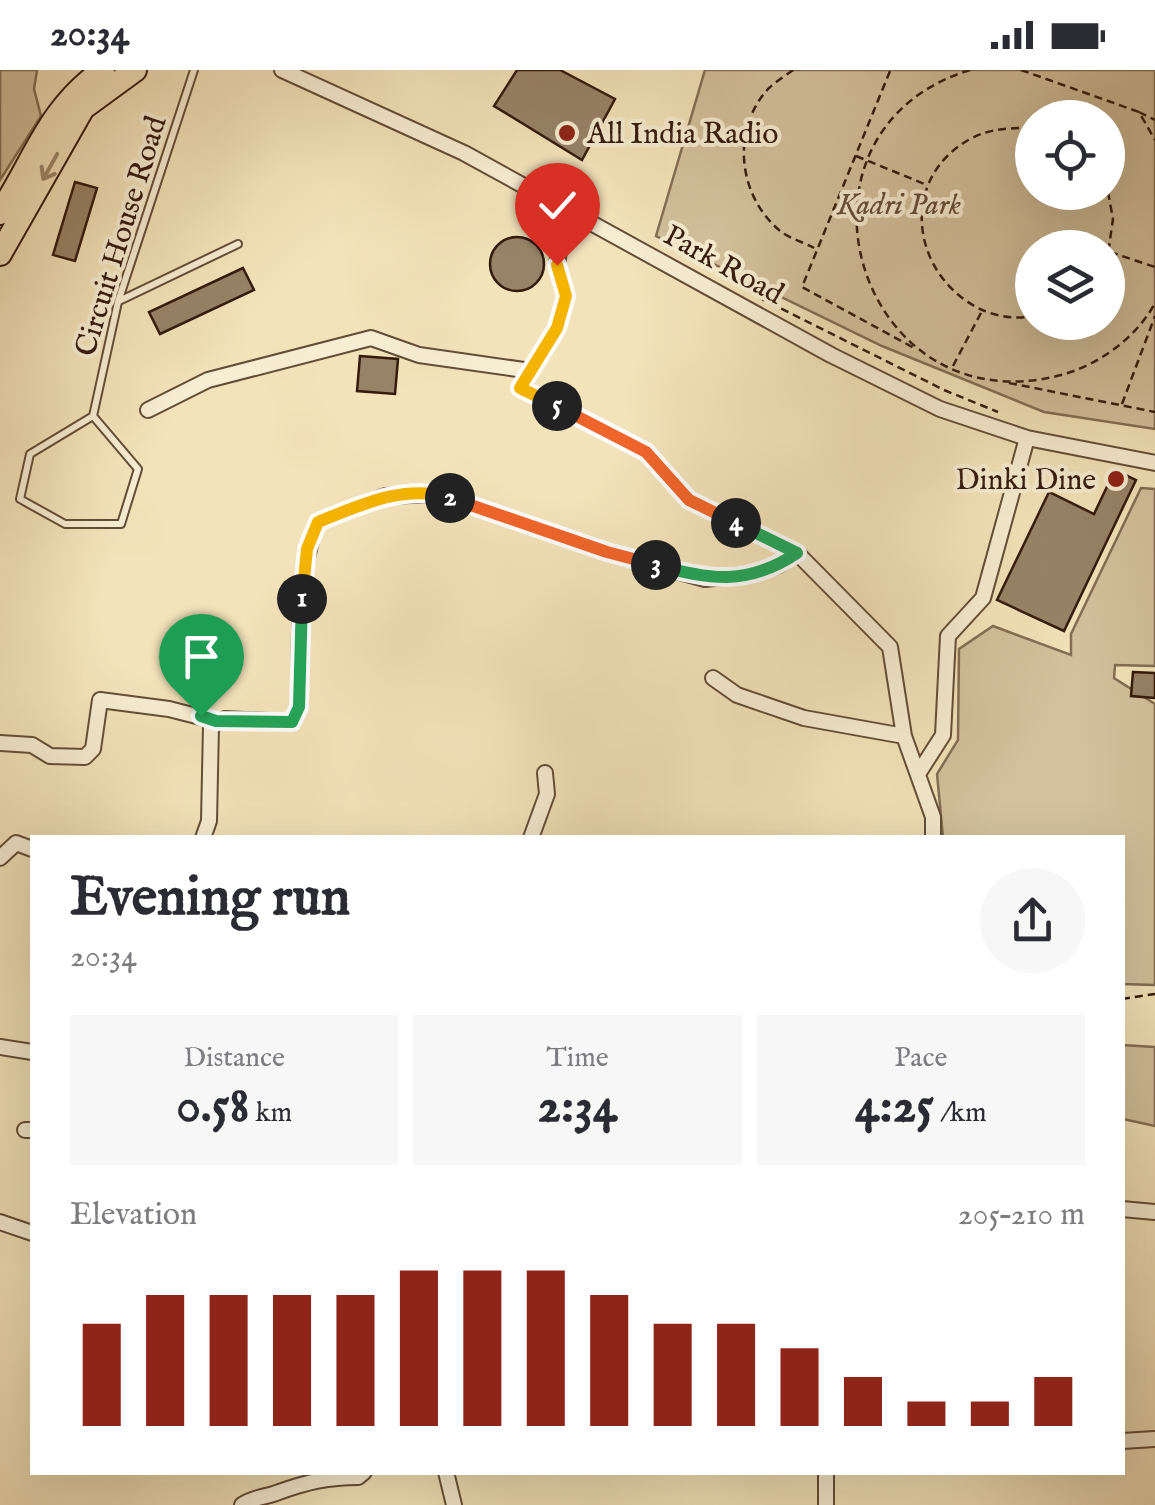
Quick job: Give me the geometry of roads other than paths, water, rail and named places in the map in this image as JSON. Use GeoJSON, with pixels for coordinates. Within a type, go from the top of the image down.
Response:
{"type":"FeatureCollection","features":[{"type":"Feature","properties":{"kind":"main road"},"geometry":{"type":"LineString","coordinates":[[0,213],[45,131],[74,91],[103,70]]}},
{"type":"Feature","properties":{"kind":"main road"},"geometry":{"type":"LineString","coordinates":[[0,254],[83,108],[135,70]]}},
{"type":"Feature","properties":{"kind":"street","name":"Park Road"},"geometry":{"type":"LineString","coordinates":[[282,70],[464,153],[831,355],[925,402],[1028,438],[1155,464]]}},
{"type":"Feature","properties":{"kind":"street"},"geometry":{"type":"LineString","coordinates":[[565,208],[557,265],[566,296],[557,328],[520,388],[646,452],[689,500],[797,553],[890,647],[904,736],[933,818],[933,835]]}},
{"type":"Feature","properties":{"kind":"street"},"geometry":{"type":"LineString","coordinates":[[148,410],[208,380],[371,338],[419,355],[531,371]]}},
{"type":"Feature","properties":{"kind":"street"},"geometry":{"type":"LineString","coordinates":[[918,774],[944,736],[948,636],[984,598],[1028,438]]}},
{"type":"Feature","properties":{"kind":"street"},"geometry":{"type":"LineString","coordinates":[[0,743],[32,745],[50,756],[86,757],[94,748],[100,700],[216,721],[292,722],[299,707],[307,549],[318,522],[385,496],[437,494],[607,552],[705,579],[752,574],[778,566],[797,553]]}},
{"type":"Feature","properties":{"kind":"street"},"geometry":{"type":"LineString","coordinates":[[714,678],[738,695],[804,718],[904,736]]}},
{"type":"Feature","properties":{"kind":"street"},"geometry":{"type":"LineString","coordinates":[[204,835],[209,821],[210,726],[216,721]]}},
{"type":"Feature","properties":{"kind":"street"},"geometry":{"type":"LineString","coordinates":[[532,835],[547,794],[545,773]]}},
{"type":"Feature","properties":{"kind":"street"},"geometry":{"type":"LineString","coordinates":[[0,858],[16,843],[30,848]]}},
{"type":"Feature","properties":{"kind":"street"},"geometry":{"type":"LineString","coordinates":[[0,1047],[30,1052]]}},
{"type":"Feature","properties":{"kind":"street"},"geometry":{"type":"LineString","coordinates":[[1125,1209],[1155,1212]]}},
{"type":"Feature","properties":{"kind":"street"},"geometry":{"type":"LineString","coordinates":[[0,1222],[30,1232]]}},
{"type":"Feature","properties":{"kind":"street"},"geometry":{"type":"LineString","coordinates":[[1125,1440],[1155,1439]]}},
{"type":"Feature","properties":{"kind":"street"},"geometry":{"type":"LineString","coordinates":[[242,1505],[254,1497],[315,1479],[361,1475]]}},
{"type":"Feature","properties":{"kind":"street"},"geometry":{"type":"LineString","coordinates":[[447,1475],[454,1505]]}},
{"type":"Feature","properties":{"kind":"street"},"geometry":{"type":"LineString","coordinates":[[826,1475],[826,1505]]}},
{"type":"Feature","properties":{"kind":"lane","name":"Circuit House Road"},"geometry":{"type":"LineString","coordinates":[[93,416],[118,302],[194,70]]}},
{"type":"Feature","properties":{"kind":"lane"},"geometry":{"type":"LineString","coordinates":[[118,302],[238,244]]}},
{"type":"Feature","properties":{"kind":"lane"},"geometry":{"type":"LineString","coordinates":[[93,416],[138,469],[121,524],[64,524],[20,499],[30,454],[93,416]]}},
{"type":"Feature","properties":{"kind":"place","name":"All India Radio"},"geometry":{"type":"Point","coordinates":[567,133]}},
{"type":"Feature","properties":{"kind":"place","name":"Dinki Dine"},"geometry":{"type":"Point","coordinates":[1116,479]}},
{"type":"Feature","properties":{"kind":"park label","name":"Kadri Park"},"geometry":{"type":"Point","coordinates":[899,204]}}]}
